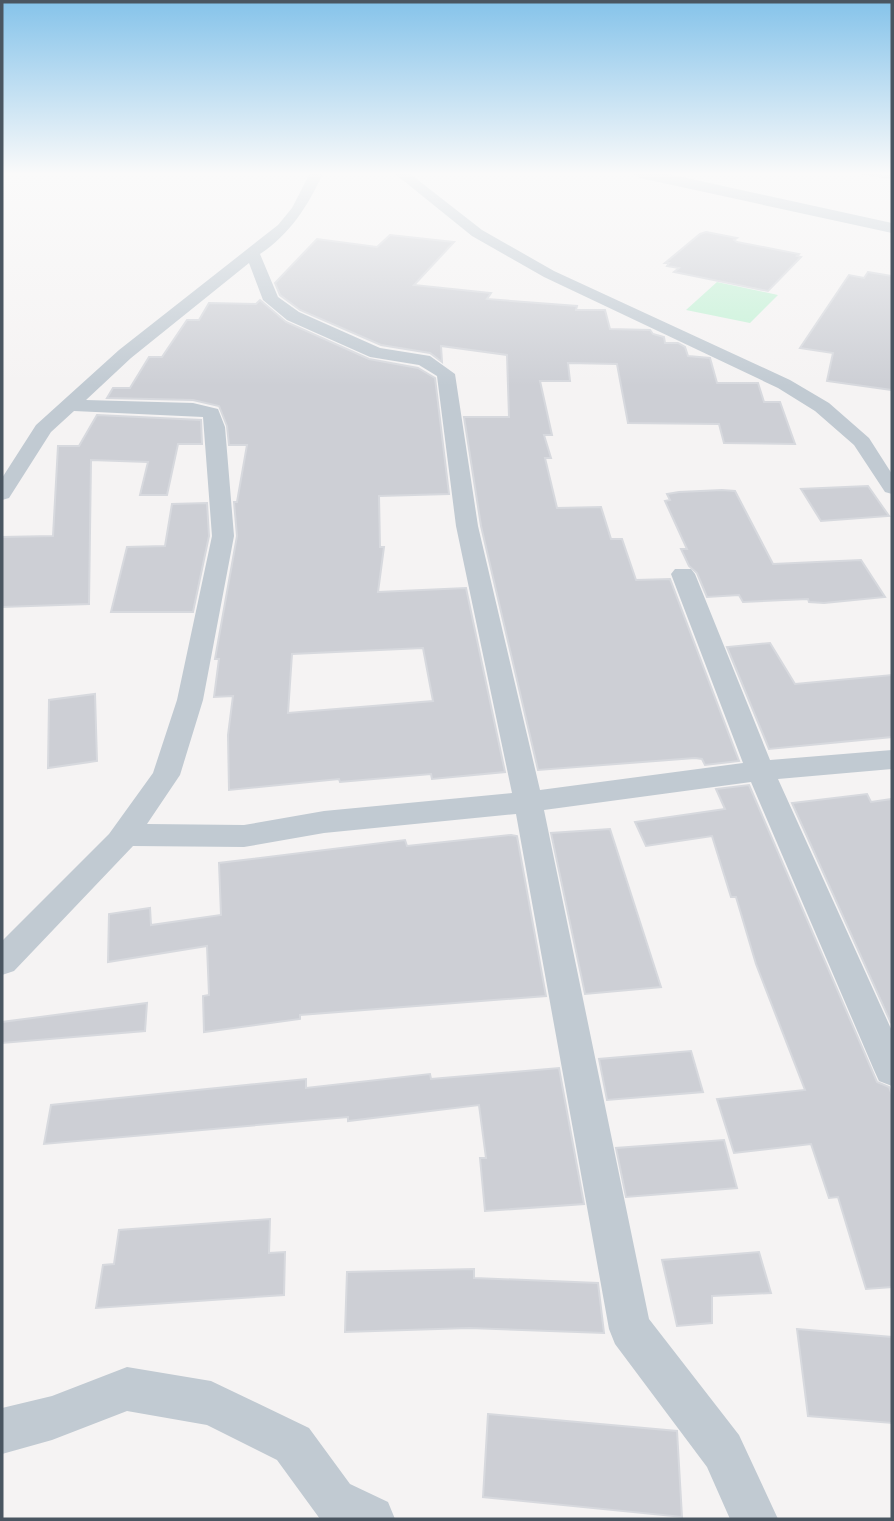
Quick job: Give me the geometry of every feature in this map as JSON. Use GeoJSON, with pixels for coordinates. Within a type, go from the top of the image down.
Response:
{"type":"FeatureCollection","features":[{"type":"Feature","properties":{"kind":"street"},"geometry":{"type":"LineString","coordinates":[[2,494],[44,429],[125,354],[252,253],[268,244]]}},
{"type":"Feature","properties":{"kind":"street"},"geometry":{"type":"LineString","coordinates":[[497,244],[550,274],[784,384],[822,407],[862,442],[892,488]]}},
{"type":"Feature","properties":{"kind":"street"},"geometry":{"type":"LineString","coordinates":[[252,253],[271,300],[293,316],[376,353],[424,359],[446,374],[467,526],[528,802],[630,1329],[723,1451],[754,1519]]}},
{"type":"Feature","properties":{"kind":"street"},"geometry":{"type":"LineString","coordinates":[[2,962],[124,835],[166,775],[190,700],[223,536],[215,427],[211,413],[193,409],[70,405]]}},
{"type":"Feature","properties":{"kind":"street"},"geometry":{"type":"LineString","coordinates":[[683,574],[760,771],[892,1070]]}},
{"type":"Feature","properties":{"kind":"street"},"geometry":{"type":"LineString","coordinates":[[124,835],[244,836],[324,822],[528,802],[760,771],[892,759]]}},
{"type":"Feature","properties":{"kind":"street"},"geometry":{"type":"LineString","coordinates":[[2,1431],[52,1418],[127,1389],[211,1403],[293,1444],[333,1501],[371,1519]]}},
{"type":"Feature","properties":{"kind":"green space"},"geometry":{"type":"Polygon","coordinates":[[[717,282],[778,295],[750,323],[686,310],[717,282]]]}},
{"type":"Feature","properties":{"kind":"building"},"geometry":{"type":"Polygon","coordinates":[[[312,244],[377,247],[380,244],[452,244],[414,285],[491,293],[487,299],[577,306],[576,310],[605,310],[610,329],[650,330],[653,334],[664,337],[665,343],[678,343],[685,347],[688,356],[710,358],[717,383],[758,383],[764,402],[780,402],[795,444],[724,443],[719,424],[628,423],[617,364],[568,363],[570,381],[540,381],[552,435],[544,435],[551,458],[545,458],[557,508],[601,507],[611,539],[622,539],[636,580],[670,579],[739,761],[705,765],[702,759],[695,758],[538,770],[481,526],[464,417],[509,417],[507,355],[441,346],[442,362],[430,353],[381,345],[300,310],[280,295],[275,283],[312,244]]]}},
{"type":"Feature","properties":{"kind":"building"},"geometry":{"type":"Polygon","coordinates":[[[688,244],[747,244],[799,254],[797,256],[801,257],[768,291],[674,272],[679,268],[667,266],[669,263],[665,263],[688,244]]]}},
{"type":"Feature","properties":{"kind":"building"},"geometry":{"type":"Polygon","coordinates":[[[868,272],[892,276],[892,390],[827,381],[833,353],[800,348],[849,275],[864,278],[868,272]]]}},
{"type":"Feature","properties":{"kind":"building"},"geometry":{"type":"Polygon","coordinates":[[[260,300],[286,322],[369,359],[418,368],[435,378],[449,494],[379,496],[380,547],[384,547],[378,592],[466,588],[505,772],[432,779],[431,774],[340,782],[339,779],[229,790],[228,735],[233,696],[214,697],[219,659],[215,659],[237,536],[234,502],[237,502],[247,445],[229,445],[227,426],[219,406],[193,400],[107,398],[113,388],[130,388],[149,357],[162,357],[187,320],[199,320],[209,303],[256,304],[260,300]],[[423,648],[292,654],[288,713],[433,701],[423,648]]]}},
{"type":"Feature","properties":{"kind":"building"},"geometry":{"type":"Polygon","coordinates":[[[97,415],[201,420],[202,444],[178,444],[167,495],[140,495],[148,462],[91,460],[89,604],[2,607],[2,537],[53,536],[58,446],[79,446],[97,415]]]}},
{"type":"Feature","properties":{"kind":"building"},"geometry":{"type":"Polygon","coordinates":[[[868,486],[889,516],[821,521],[801,489],[868,486]]]}},
{"type":"Feature","properties":{"kind":"building"},"geometry":{"type":"Polygon","coordinates":[[[735,491],[773,564],[861,560],[885,597],[824,603],[809,602],[808,599],[743,602],[739,595],[707,597],[697,573],[689,566],[681,549],[687,549],[665,501],[670,500],[667,494],[735,491]]]}},
{"type":"Feature","properties":{"kind":"building"},"geometry":{"type":"Polygon","coordinates":[[[207,503],[209,536],[193,612],[111,612],[127,547],[165,546],[172,504],[207,503]]]}},
{"type":"Feature","properties":{"kind":"building"},"geometry":{"type":"Polygon","coordinates":[[[770,643],[795,684],[892,675],[892,737],[769,749],[727,647],[770,643]]]}},
{"type":"Feature","properties":{"kind":"building"},"geometry":{"type":"Polygon","coordinates":[[[95,694],[97,761],[48,768],[49,700],[95,694]]]}},
{"type":"Feature","properties":{"kind":"building"},"geometry":{"type":"Polygon","coordinates":[[[749,785],[877,1082],[889,1087],[892,1095],[892,1287],[866,1289],[838,1197],[829,1198],[811,1144],[734,1153],[717,1099],[805,1090],[756,964],[736,897],[731,897],[712,836],[646,846],[635,822],[725,809],[716,789],[749,785]]]}},
{"type":"Feature","properties":{"kind":"building"},"geometry":{"type":"Polygon","coordinates":[[[867,794],[871,802],[892,799],[891,1023],[792,803],[867,794]]]}},
{"type":"Feature","properties":{"kind":"building"},"geometry":{"type":"Polygon","coordinates":[[[610,829],[661,987],[585,994],[551,833],[610,829]]]}},
{"type":"Feature","properties":{"kind":"building"},"geometry":{"type":"Polygon","coordinates":[[[517,836],[546,996],[300,1015],[300,1019],[204,1032],[203,996],[209,995],[207,946],[108,962],[109,914],[150,908],[151,925],[221,915],[219,863],[405,840],[407,846],[517,836]]]}},
{"type":"Feature","properties":{"kind":"building"},"geometry":{"type":"Polygon","coordinates":[[[147,1003],[145,1031],[2,1043],[2,1022],[147,1003]]]}},
{"type":"Feature","properties":{"kind":"building"},"geometry":{"type":"Polygon","coordinates":[[[691,1051],[703,1092],[607,1100],[599,1059],[691,1051]]]}},
{"type":"Feature","properties":{"kind":"building"},"geometry":{"type":"Polygon","coordinates":[[[559,1068],[584,1204],[485,1211],[480,1158],[486,1158],[479,1105],[348,1121],[348,1117],[44,1144],[51,1105],[306,1079],[306,1088],[430,1074],[431,1079],[559,1068]]]}},
{"type":"Feature","properties":{"kind":"building"},"geometry":{"type":"Polygon","coordinates":[[[724,1140],[737,1188],[626,1197],[616,1148],[724,1140]]]}},
{"type":"Feature","properties":{"kind":"building"},"geometry":{"type":"Polygon","coordinates":[[[270,1219],[269,1253],[285,1252],[284,1295],[96,1308],[103,1265],[114,1264],[119,1230],[270,1219]]]}},
{"type":"Feature","properties":{"kind":"building"},"geometry":{"type":"Polygon","coordinates":[[[759,1252],[771,1293],[712,1296],[712,1323],[677,1326],[662,1260],[759,1252]]]}},
{"type":"Feature","properties":{"kind":"building"},"geometry":{"type":"Polygon","coordinates":[[[474,1269],[474,1278],[598,1283],[604,1333],[469,1328],[345,1332],[347,1272],[474,1269]]]}},
{"type":"Feature","properties":{"kind":"building"},"geometry":{"type":"Polygon","coordinates":[[[797,1329],[892,1337],[892,1423],[808,1416],[797,1329]]]}},
{"type":"Feature","properties":{"kind":"building"},"geometry":{"type":"Polygon","coordinates":[[[488,1414],[677,1431],[682,1517],[483,1497],[488,1414]]]}}]}
